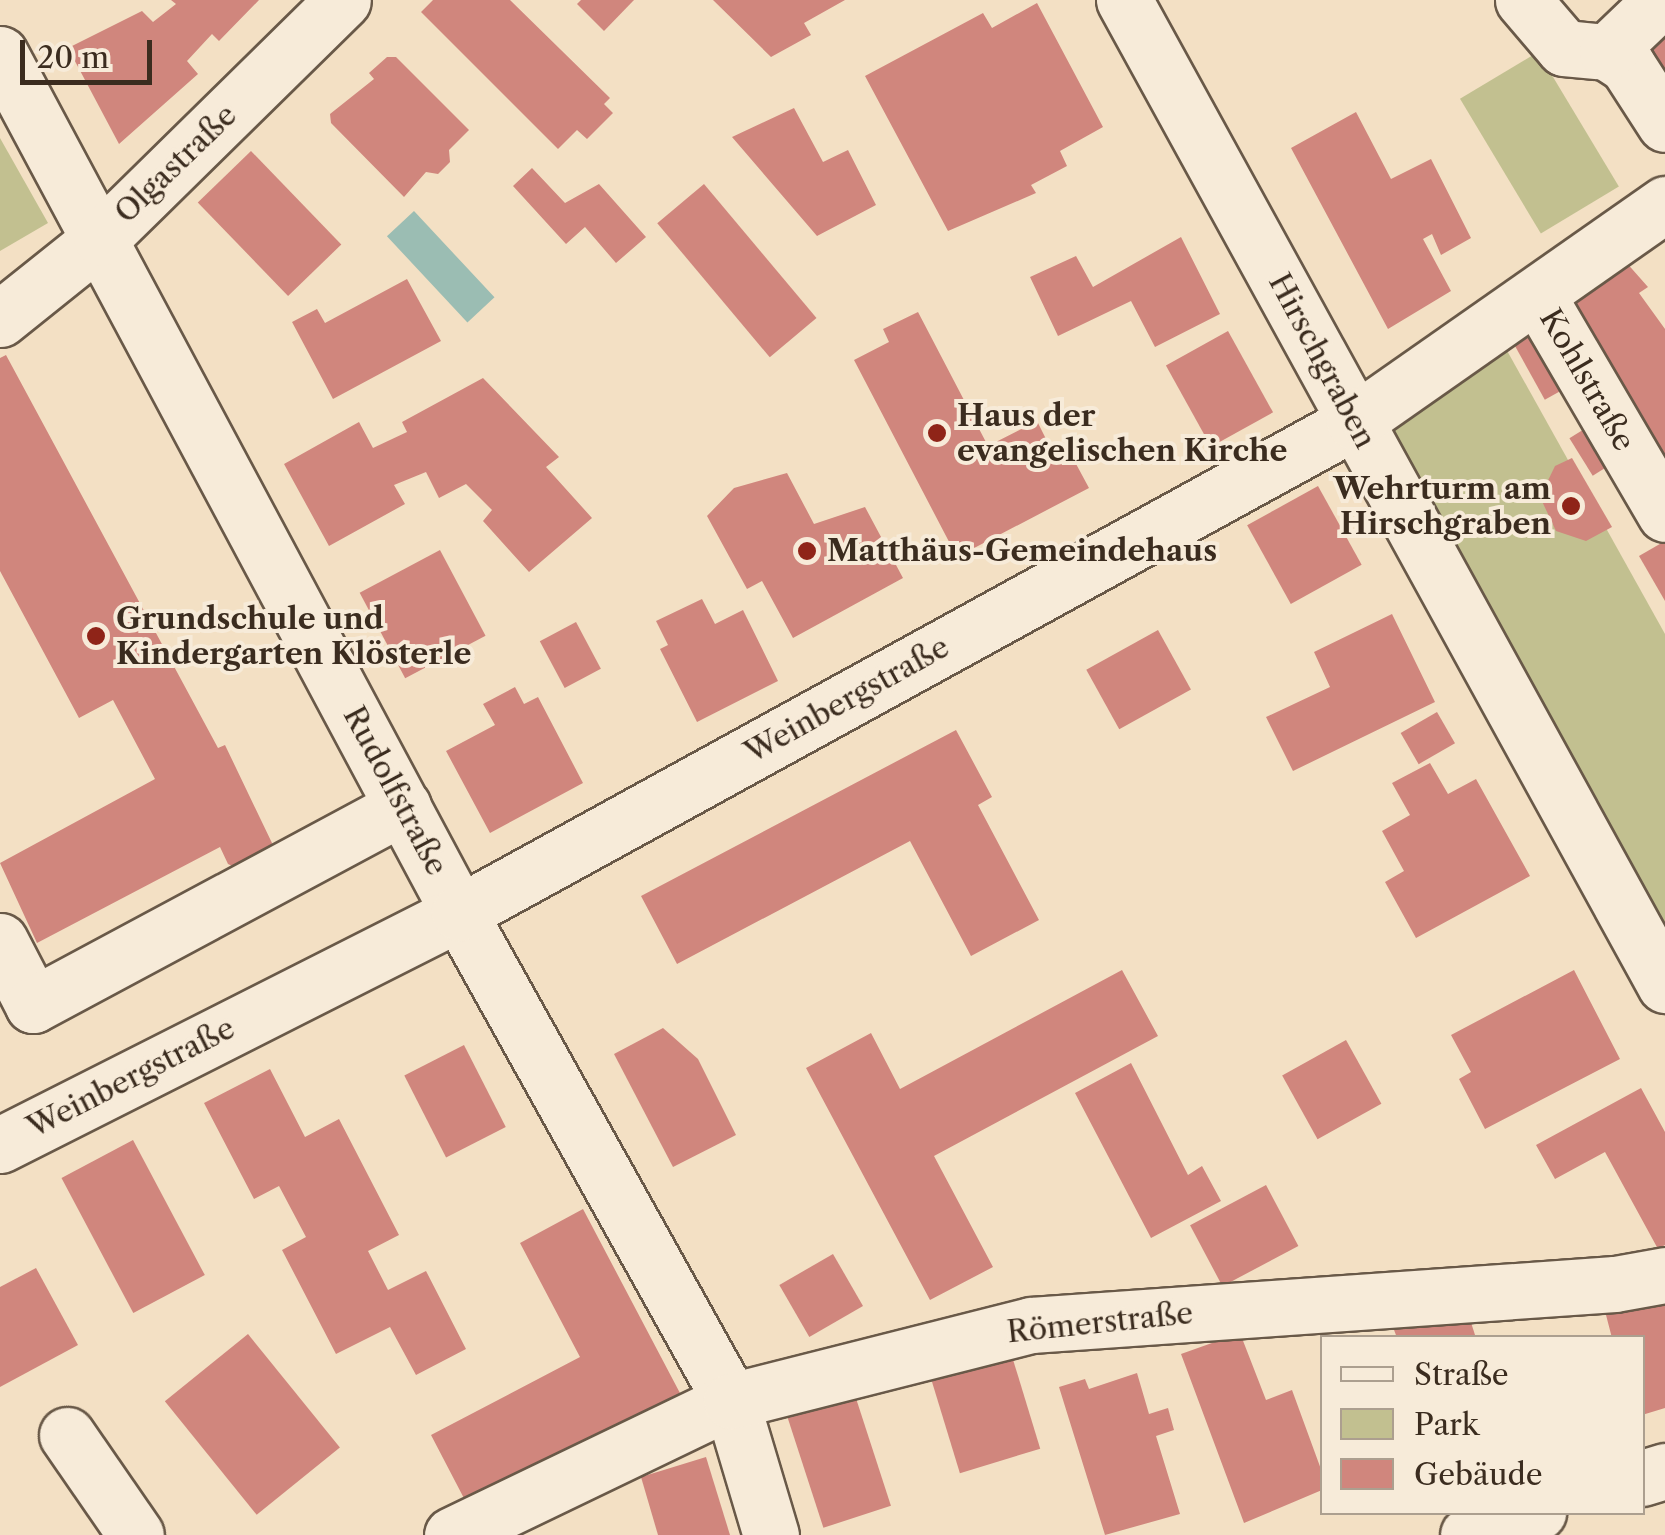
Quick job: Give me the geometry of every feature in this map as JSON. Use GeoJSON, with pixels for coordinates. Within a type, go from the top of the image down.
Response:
{"type":"FeatureCollection","features":[{"type":"Feature","properties":{"kind":"street","name":"Olgastraße"},"geometry":{"type":"LineString","coordinates":[[0,319],[101,238],[343,0]]}},
{"type":"Feature","properties":{"kind":"street","name":"Hirschgraben"},"geometry":{"type":"LineString","coordinates":[[1124,0],[1665,985]]}},
{"type":"Feature","properties":{"kind":"street"},"geometry":{"type":"LineString","coordinates":[[1523,0],[1564,48],[1606,52],[1627,64],[1665,124]]}},
{"type":"Feature","properties":{"kind":"street"},"geometry":{"type":"LineString","coordinates":[[1606,52],[1654,8],[1650,0]]}},
{"type":"Feature","properties":{"kind":"street","name":"Rudolfstraße"},"geometry":{"type":"LineString","coordinates":[[0,54],[459,913],[731,1401],[772,1535]]}},
{"type":"Feature","properties":{"kind":"street","name":"Weinbergstraße"},"geometry":{"type":"LineString","coordinates":[[0,1146],[459,913],[1354,422],[1539,298],[1665,204]]}},
{"type":"Feature","properties":{"kind":"street","name":"Kohlstraße"},"geometry":{"type":"LineString","coordinates":[[1539,298],[1665,514]]}},
{"type":"Feature","properties":{"kind":"street"},"geometry":{"type":"LineString","coordinates":[[0,942],[33,1005],[403,807]]}},
{"type":"Feature","properties":{"kind":"street","name":"Römerstraße"},"geometry":{"type":"LineString","coordinates":[[452,1535],[731,1401],[1031,1325],[1615,1284],[1665,1275]]}},
{"type":"Feature","properties":{"kind":"street"},"geometry":{"type":"LineString","coordinates":[[68,1435],[136,1535]]}},
{"type":"Feature","properties":{"kind":"street"},"geometry":{"type":"LineString","coordinates":[[1468,1535],[1529,1515]]}},
{"type":"Feature","properties":{"kind":"green space"},"geometry":{"type":"Polygon","coordinates":[[[1538,52],[1619,187],[1541,233],[1460,99],[1538,52]]]}},
{"type":"Feature","properties":{"kind":"green space"},"geometry":{"type":"Polygon","coordinates":[[[0,138],[48,223],[0,251],[0,138]]]}},
{"type":"Feature","properties":{"kind":"green space"},"geometry":{"type":"Polygon","coordinates":[[[1500,338],[1665,634],[1665,958],[1369,425],[1500,338]]]}},
{"type":"Feature","properties":{"kind":"water"},"geometry":{"type":"Polygon","coordinates":[[[414,211],[494,297],[467,323],[387,236],[414,211]]]}},
{"type":"Feature","properties":{"kind":"building"},"geometry":{"type":"Polygon","coordinates":[[[171,0],[259,0],[219,41],[212,34],[187,61],[198,74],[119,144],[68,48],[142,11],[153,22],[176,4],[171,0]]]}},
{"type":"Feature","properties":{"kind":"building"},"geometry":{"type":"Polygon","coordinates":[[[433,0],[510,0],[610,98],[604,104],[613,113],[587,139],[577,130],[558,149],[421,12],[433,0]]]}},
{"type":"Feature","properties":{"kind":"building"},"geometry":{"type":"Polygon","coordinates":[[[581,0],[634,0],[604,31],[577,4],[581,0]]]}},
{"type":"Feature","properties":{"kind":"building"},"geometry":{"type":"Polygon","coordinates":[[[713,0],[845,0],[804,23],[811,35],[771,57],[713,0]]]}},
{"type":"Feature","properties":{"kind":"building"},"geometry":{"type":"Polygon","coordinates":[[[1037,3],[1103,127],[1060,151],[1067,166],[1031,185],[1036,193],[948,231],[865,76],[983,13],[992,28],[1037,3]]]}},
{"type":"Feature","properties":{"kind":"building"},"geometry":{"type":"Polygon","coordinates":[[[1665,36],[1665,80],[1625,44],[1665,36]]]}},
{"type":"Feature","properties":{"kind":"building"},"geometry":{"type":"Polygon","coordinates":[[[387,57],[396,57],[469,130],[449,150],[450,162],[438,174],[426,172],[404,197],[331,123],[330,114],[374,79],[369,73],[387,57]]]}},
{"type":"Feature","properties":{"kind":"building"},"geometry":{"type":"Polygon","coordinates":[[[794,108],[823,162],[848,150],[876,205],[817,236],[732,137],[794,108]]]}},
{"type":"Feature","properties":{"kind":"building"},"geometry":{"type":"Polygon","coordinates":[[[1356,112],[1391,179],[1431,159],[1471,238],[1441,255],[1432,234],[1423,239],[1451,291],[1388,329],[1291,148],[1356,112]]]}},
{"type":"Feature","properties":{"kind":"building"},"geometry":{"type":"Polygon","coordinates":[[[251,151],[341,245],[288,296],[198,202],[251,151]]]}},
{"type":"Feature","properties":{"kind":"building"},"geometry":{"type":"Polygon","coordinates":[[[532,168],[565,203],[599,184],[646,237],[616,263],[585,227],[566,244],[513,186],[532,168]]]}},
{"type":"Feature","properties":{"kind":"building"},"geometry":{"type":"Polygon","coordinates":[[[704,184],[816,318],[770,357],[657,223],[704,184]]]}},
{"type":"Feature","properties":{"kind":"building"},"geometry":{"type":"Polygon","coordinates":[[[1181,237],[1220,314],[1155,347],[1131,301],[1058,336],[1030,277],[1076,256],[1093,287],[1181,237]]]}},
{"type":"Feature","properties":{"kind":"building"},"geometry":{"type":"Polygon","coordinates":[[[1617,252],[1648,287],[1639,293],[1665,329],[1665,466],[1559,298],[1617,252]]]}},
{"type":"Feature","properties":{"kind":"building"},"geometry":{"type":"Polygon","coordinates":[[[407,279],[441,341],[333,399],[292,322],[317,309],[325,323],[407,279]]]}},
{"type":"Feature","properties":{"kind":"building","name":"Haus der evangelischen Kirche"},"geometry":{"type":"Polygon","coordinates":[[[918,312],[988,446],[1037,421],[1055,457],[1068,449],[1089,488],[957,557],[854,360],[889,342],[883,329],[918,312]]]}},
{"type":"Feature","properties":{"kind":"building"},"geometry":{"type":"Polygon","coordinates":[[[1524,321],[1562,390],[1545,400],[1507,331],[1524,321]]]}},
{"type":"Feature","properties":{"kind":"building"},"geometry":{"type":"Polygon","coordinates":[[[1228,331],[1273,412],[1211,447],[1166,365],[1228,331]]]}},
{"type":"Feature","properties":{"kind":"building","name":"Grundschule und Kindergarten Klösterle"},"geometry":{"type":"Polygon","coordinates":[[[6,355],[218,748],[225,745],[272,843],[268,863],[249,874],[228,864],[220,847],[37,943],[0,863],[155,779],[113,700],[79,718],[0,571],[0,358],[6,355]]]}},
{"type":"Feature","properties":{"kind":"building"},"geometry":{"type":"Polygon","coordinates":[[[483,378],[559,457],[546,467],[592,518],[529,572],[483,521],[492,510],[466,484],[439,498],[426,472],[394,485],[405,504],[329,546],[284,464],[359,422],[373,448],[407,432],[402,422],[483,378]]]}},
{"type":"Feature","properties":{"kind":"building"},"geometry":{"type":"Polygon","coordinates":[[[1594,423],[1617,460],[1593,476],[1569,438],[1594,423]]]}},
{"type":"Feature","properties":{"kind":"building","name":"Wehrturm am Hirschgraben"},"geometry":{"type":"Polygon","coordinates":[[[1572,458],[1612,527],[1586,541],[1556,531],[1540,497],[1555,466],[1572,458]]]}},
{"type":"Feature","properties":{"kind":"building","name":"Matthäus-Gemeindehaus"},"geometry":{"type":"Polygon","coordinates":[[[787,473],[814,524],[865,507],[903,578],[793,638],[762,581],[747,589],[707,516],[734,488],[787,473]]]}},
{"type":"Feature","properties":{"kind":"building"},"geometry":{"type":"Polygon","coordinates":[[[1318,486],[1362,565],[1291,604],[1247,525],[1318,486]]]}},
{"type":"Feature","properties":{"kind":"building"},"geometry":{"type":"Polygon","coordinates":[[[1665,541],[1665,601],[1639,556],[1665,541]]]}},
{"type":"Feature","properties":{"kind":"building"},"geometry":{"type":"Polygon","coordinates":[[[440,550],[486,636],[405,678],[360,593],[440,550]]]}},
{"type":"Feature","properties":{"kind":"building"},"geometry":{"type":"Polygon","coordinates":[[[702,599],[715,624],[743,610],[778,681],[697,722],[660,649],[668,645],[656,621],[702,599]]]}},
{"type":"Feature","properties":{"kind":"building"},"geometry":{"type":"Polygon","coordinates":[[[1392,614],[1435,702],[1293,771],[1266,717],[1330,687],[1314,652],[1392,614]]]}},
{"type":"Feature","properties":{"kind":"building"},"geometry":{"type":"Polygon","coordinates":[[[576,622],[601,669],[565,688],[540,641],[576,622]]]}},
{"type":"Feature","properties":{"kind":"building"},"geometry":{"type":"Polygon","coordinates":[[[1158,630],[1191,689],[1119,729],[1086,670],[1158,630]]]}},
{"type":"Feature","properties":{"kind":"building"},"geometry":{"type":"Polygon","coordinates":[[[515,687],[524,704],[538,697],[583,783],[490,833],[446,751],[495,725],[483,704],[515,687]]]}},
{"type":"Feature","properties":{"kind":"building"},"geometry":{"type":"Polygon","coordinates":[[[1437,712],[1455,743],[1419,764],[1401,733],[1437,712]]]}},
{"type":"Feature","properties":{"kind":"building"},"geometry":{"type":"Polygon","coordinates":[[[956,730],[992,797],[978,805],[1039,920],[971,956],[910,841],[677,964],[641,896],[956,730]]]}},
{"type":"Feature","properties":{"kind":"building"},"geometry":{"type":"Polygon","coordinates":[[[1430,763],[1448,794],[1476,779],[1530,876],[1416,938],[1385,882],[1404,871],[1382,831],[1410,815],[1392,783],[1430,763]]]}},
{"type":"Feature","properties":{"kind":"building"},"geometry":{"type":"Polygon","coordinates":[[[1122,970],[1158,1036],[934,1156],[993,1267],[930,1300],[806,1068],[871,1033],[900,1089],[1122,970]]]}},
{"type":"Feature","properties":{"kind":"building"},"geometry":{"type":"Polygon","coordinates":[[[1574,970],[1620,1059],[1485,1129],[1459,1079],[1471,1072],[1451,1035],[1574,970]]]}},
{"type":"Feature","properties":{"kind":"building"},"geometry":{"type":"Polygon","coordinates":[[[663,1028],[698,1059],[736,1135],[673,1167],[614,1054],[663,1028]]]}},
{"type":"Feature","properties":{"kind":"building"},"geometry":{"type":"Polygon","coordinates":[[[1346,1040],[1381,1104],[1318,1139],[1282,1075],[1346,1040]]]}},
{"type":"Feature","properties":{"kind":"building"},"geometry":{"type":"Polygon","coordinates":[[[464,1045],[506,1127],[446,1157],[404,1075],[464,1045]]]}},
{"type":"Feature","properties":{"kind":"building"},"geometry":{"type":"Polygon","coordinates":[[[1131,1063],[1188,1175],[1202,1166],[1221,1201],[1151,1238],[1075,1093],[1131,1063]]]}},
{"type":"Feature","properties":{"kind":"building"},"geometry":{"type":"Polygon","coordinates":[[[270,1069],[305,1137],[339,1119],[399,1235],[368,1251],[388,1290],[426,1271],[466,1349],[416,1375],[390,1327],[336,1354],[282,1250],[306,1237],[279,1186],[254,1199],[204,1103],[270,1069]]]}},
{"type":"Feature","properties":{"kind":"building"},"geometry":{"type":"Polygon","coordinates":[[[1641,1088],[1665,1132],[1665,1245],[1658,1249],[1605,1152],[1555,1179],[1536,1145],[1641,1088]]]}},
{"type":"Feature","properties":{"kind":"building"},"geometry":{"type":"Polygon","coordinates":[[[133,1140],[205,1275],[133,1313],[61,1178],[133,1140]]]}},
{"type":"Feature","properties":{"kind":"building"},"geometry":{"type":"Polygon","coordinates":[[[1266,1185],[1298,1246],[1222,1286],[1190,1225],[1266,1185]]]}},
{"type":"Feature","properties":{"kind":"building"},"geometry":{"type":"Polygon","coordinates":[[[583,1209],[681,1395],[468,1506],[431,1435],[580,1357],[520,1243],[583,1209]]]}},
{"type":"Feature","properties":{"kind":"building"},"geometry":{"type":"Polygon","coordinates":[[[833,1254],[863,1306],[809,1337],[779,1285],[833,1254]]]}},
{"type":"Feature","properties":{"kind":"building"},"geometry":{"type":"Polygon","coordinates":[[[36,1268],[78,1345],[0,1387],[0,1287],[36,1268]]]}},
{"type":"Feature","properties":{"kind":"building"},"geometry":{"type":"Polygon","coordinates":[[[1665,1298],[1665,1408],[1645,1414],[1645,1335],[1611,1335],[1606,1315],[1665,1298]]]}},
{"type":"Feature","properties":{"kind":"building"},"geometry":{"type":"Polygon","coordinates":[[[1465,1304],[1475,1335],[1396,1335],[1393,1327],[1465,1304]]]}},
{"type":"Feature","properties":{"kind":"building"},"geometry":{"type":"Polygon","coordinates":[[[1240,1333],[1266,1400],[1292,1390],[1320,1467],[1320,1491],[1244,1523],[1181,1354],[1240,1333]]]}},
{"type":"Feature","properties":{"kind":"building"},"geometry":{"type":"Polygon","coordinates":[[[248,1334],[340,1447],[257,1515],[165,1401],[248,1334]]]}},
{"type":"Feature","properties":{"kind":"building"},"geometry":{"type":"Polygon","coordinates":[[[1011,1353],[1040,1449],[960,1473],[931,1378],[1011,1353]]]}},
{"type":"Feature","properties":{"kind":"building"},"geometry":{"type":"Polygon","coordinates":[[[1137,1373],[1149,1414],[1168,1408],[1174,1430],[1156,1436],[1180,1514],[1105,1535],[1059,1387],[1085,1379],[1089,1389],[1137,1373]]]}},
{"type":"Feature","properties":{"kind":"building"},"geometry":{"type":"Polygon","coordinates":[[[852,1386],[891,1506],[823,1528],[784,1408],[852,1386]]]}},
{"type":"Feature","properties":{"kind":"building"},"geometry":{"type":"Polygon","coordinates":[[[706,1457],[730,1535],[658,1535],[641,1477],[706,1457]]]}},
{"type":"Feature","properties":{"kind":"place","name":"Haus der evangelischen Kirche"},"geometry":{"type":"Point","coordinates":[937,433]}},
{"type":"Feature","properties":{"kind":"place","name":"Wehrturm am Hirschgraben"},"geometry":{"type":"Point","coordinates":[1571,506]}},
{"type":"Feature","properties":{"kind":"place","name":"Matthäus-Gemeindehaus"},"geometry":{"type":"Point","coordinates":[807,551]}},
{"type":"Feature","properties":{"kind":"place","name":"Grundschule und Kindergarten Klösterle"},"geometry":{"type":"Point","coordinates":[96,636]}}]}
